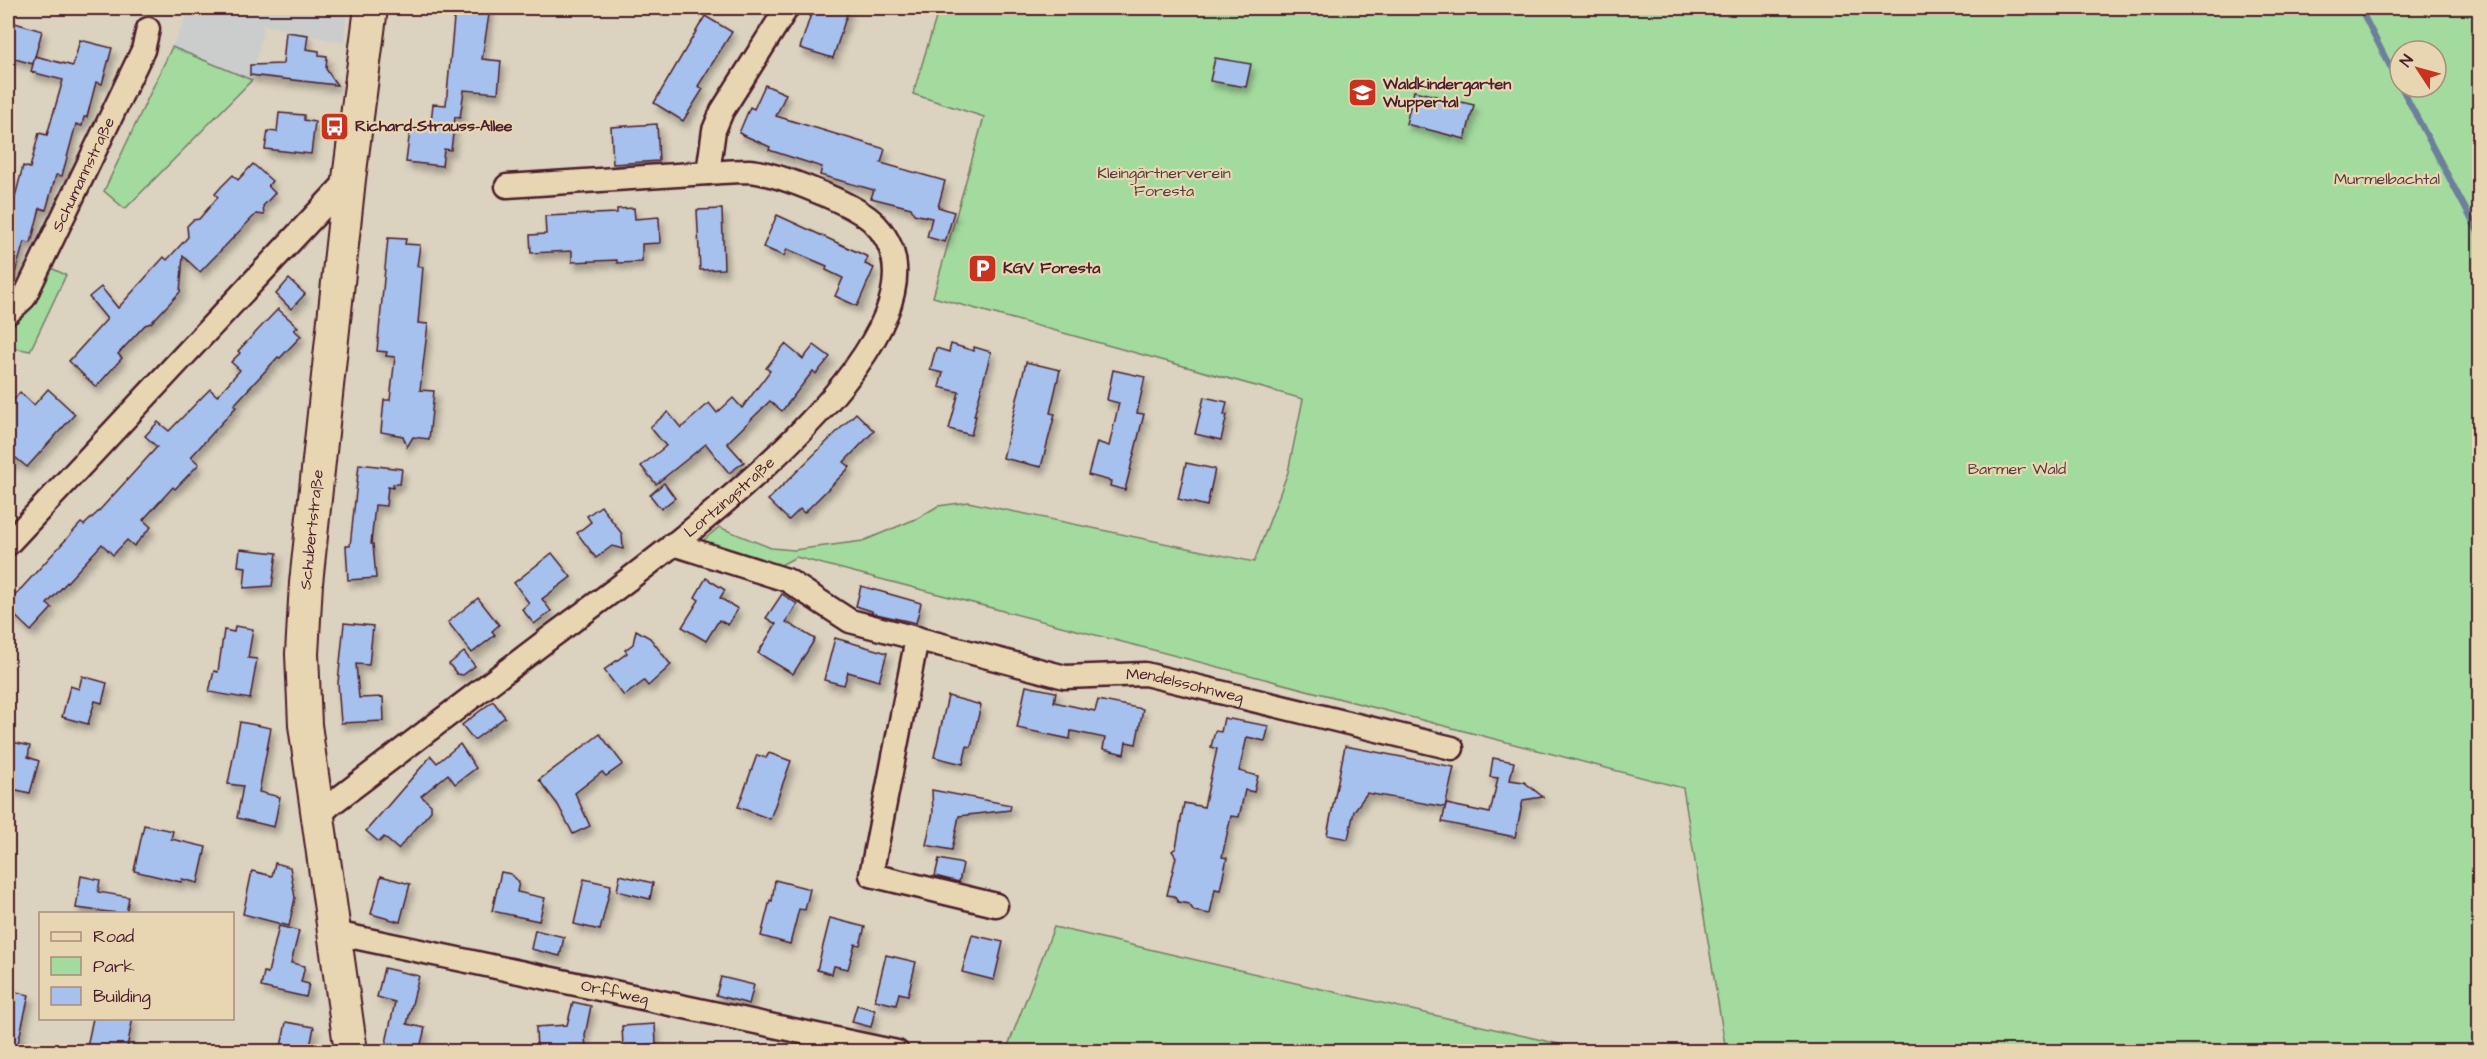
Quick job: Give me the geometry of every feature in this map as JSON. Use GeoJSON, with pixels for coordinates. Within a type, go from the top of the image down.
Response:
{"type":"FeatureCollection","features":[{"type":"Feature","properties":{"kind":"street","name":"Schubertstraße"},"geometry":{"type":"LineString","coordinates":[[351,1052],[305,725],[302,654],[306,583],[371,8]]}},
{"type":"Feature","properties":{"kind":"street"},"geometry":{"type":"LineString","coordinates":[[708,173],[714,130],[722,111],[787,8]]}},
{"type":"Feature","properties":{"kind":"street","name":"Schumannstraße"},"geometry":{"type":"LineString","coordinates":[[8,314],[24,298],[143,50],[148,29]]}},
{"type":"Feature","properties":{"kind":"street","name":"Lortzingstraße"},"geometry":{"type":"LineString","coordinates":[[319,816],[330,805],[674,544],[753,479],[827,402],[855,368],[883,323],[892,300],[897,274],[893,252],[882,231],[862,213],[777,176],[750,171],[507,186]]}},
{"type":"Feature","properties":{"kind":"street"},"geometry":{"type":"LineString","coordinates":[[8,544],[350,179]]}},
{"type":"Feature","properties":{"kind":"street","name":"Mendelssohnweg"},"geometry":{"type":"LineString","coordinates":[[674,544],[787,580],[850,621],[1065,677],[1145,674],[1452,748]]}},
{"type":"Feature","properties":{"kind":"street"},"geometry":{"type":"LineString","coordinates":[[917,638],[872,875],[996,905]]}},
{"type":"Feature","properties":{"kind":"street","name":"Orffweg"},"geometry":{"type":"LineString","coordinates":[[335,933],[897,1052]]}},
{"type":"Feature","properties":{"kind":"shaded area"},"geometry":{"type":"Polygon","coordinates":[[[191,8],[347,8],[344,43],[264,25],[252,80],[172,47],[191,8]]]}},
{"type":"Feature","properties":{"kind":"green space","name":"Barmer Wald"},"geometry":{"type":"Polygon","coordinates":[[[939,8],[2479,8],[2479,1051],[1726,1051],[1683,788],[796,557],[775,568],[698,545],[719,527],[771,548],[794,550],[863,541],[918,518],[938,506],[968,502],[1254,562],[1288,472],[1303,399],[933,297],[984,117],[913,94],[939,8]]]}},
{"type":"Feature","properties":{"kind":"green space"},"geometry":{"type":"Polygon","coordinates":[[[172,47],[252,80],[125,209],[104,191],[172,47]]]}},
{"type":"Feature","properties":{"kind":"green space"},"geometry":{"type":"Polygon","coordinates":[[[51,268],[66,275],[30,351],[8,347],[8,326],[29,308],[51,268]]]}},
{"type":"Feature","properties":{"kind":"green space"},"geometry":{"type":"Polygon","coordinates":[[[1054,927],[1589,1051],[1006,1051],[1054,927]]]}},
{"type":"Feature","properties":{"kind":"building"},"geometry":{"type":"Polygon","coordinates":[[[455,8],[490,8],[482,59],[501,61],[498,93],[464,90],[460,118],[455,117],[451,150],[444,149],[442,166],[406,162],[410,130],[422,131],[431,122],[433,104],[446,105],[455,8]]]}},
{"type":"Feature","properties":{"kind":"building"},"geometry":{"type":"Polygon","coordinates":[[[813,8],[849,8],[833,58],[800,48],[813,8]]]}},
{"type":"Feature","properties":{"kind":"building"},"geometry":{"type":"Polygon","coordinates":[[[705,16],[732,32],[698,86],[703,89],[683,121],[654,103],[705,16]]]}},
{"type":"Feature","properties":{"kind":"building"},"geometry":{"type":"Polygon","coordinates":[[[8,21],[42,31],[33,64],[8,57],[8,21]]]}},
{"type":"Feature","properties":{"kind":"building"},"geometry":{"type":"Polygon","coordinates":[[[286,32],[308,35],[306,49],[319,51],[319,55],[327,56],[326,69],[337,85],[250,75],[250,65],[283,64],[286,32]]]}},
{"type":"Feature","properties":{"kind":"building"},"geometry":{"type":"Polygon","coordinates":[[[80,40],[112,48],[102,84],[96,82],[87,117],[84,117],[82,126],[76,124],[62,176],[56,175],[46,210],[40,208],[31,243],[24,242],[12,283],[8,282],[8,200],[14,201],[23,166],[30,168],[39,133],[47,135],[63,80],[31,72],[35,56],[73,66],[80,40]]]}},
{"type":"Feature","properties":{"kind":"building"},"geometry":{"type":"Polygon","coordinates":[[[1215,58],[1251,64],[1246,87],[1210,81],[1215,58]]]}},
{"type":"Feature","properties":{"kind":"building"},"geometry":{"type":"Polygon","coordinates":[[[765,85],[786,94],[776,116],[885,149],[881,163],[945,181],[938,207],[954,212],[945,242],[927,237],[932,218],[914,214],[911,208],[871,198],[874,190],[820,175],[822,167],[769,150],[770,147],[739,133],[750,107],[754,109],[765,85]]]}},
{"type":"Feature","properties":{"kind":"building"},"geometry":{"type":"Polygon","coordinates":[[[1414,91],[1474,105],[1465,139],[1406,124],[1414,91]]]}},
{"type":"Feature","properties":{"kind":"building"},"geometry":{"type":"Polygon","coordinates":[[[279,113],[304,115],[304,120],[315,122],[311,154],[265,149],[268,131],[277,132],[279,113]]]}},
{"type":"Feature","properties":{"kind":"building"},"geometry":{"type":"Polygon","coordinates":[[[657,124],[659,161],[613,164],[611,127],[657,124]]]}},
{"type":"Feature","properties":{"kind":"building"},"geometry":{"type":"Polygon","coordinates":[[[253,164],[272,181],[268,186],[275,193],[263,206],[264,215],[256,214],[200,272],[183,256],[180,292],[118,354],[122,358],[96,387],[69,361],[107,319],[89,297],[101,287],[118,308],[164,257],[167,260],[188,237],[187,226],[193,220],[199,219],[218,197],[215,194],[222,186],[233,175],[238,180],[253,164]]]}},
{"type":"Feature","properties":{"kind":"building"},"geometry":{"type":"Polygon","coordinates":[[[634,208],[635,219],[659,217],[660,243],[642,244],[642,262],[617,263],[617,260],[572,262],[572,251],[531,253],[530,235],[546,234],[545,216],[617,213],[617,209],[634,208]]]}},
{"type":"Feature","properties":{"kind":"building"},"geometry":{"type":"Polygon","coordinates":[[[722,209],[724,269],[700,270],[697,210],[722,209]]]}},
{"type":"Feature","properties":{"kind":"building"},"geometry":{"type":"Polygon","coordinates":[[[777,215],[868,257],[865,264],[874,268],[857,306],[835,296],[843,278],[826,270],[827,266],[787,249],[784,256],[763,247],[777,215]]]}},
{"type":"Feature","properties":{"kind":"building"},"geometry":{"type":"Polygon","coordinates":[[[388,238],[406,239],[405,244],[420,245],[417,266],[423,267],[418,323],[428,324],[420,390],[434,391],[429,439],[413,437],[407,447],[403,436],[381,432],[384,400],[390,400],[395,357],[386,356],[387,352],[377,351],[388,238]]]}},
{"type":"Feature","properties":{"kind":"building"},"geometry":{"type":"Polygon","coordinates":[[[289,279],[305,294],[291,309],[276,294],[289,279]]]}},
{"type":"Feature","properties":{"kind":"building"},"geometry":{"type":"Polygon","coordinates":[[[278,309],[298,327],[294,330],[301,336],[280,358],[278,357],[234,405],[236,407],[191,457],[199,464],[175,489],[173,487],[143,520],[151,527],[134,546],[127,540],[113,555],[102,544],[47,604],[52,608],[31,631],[8,609],[8,603],[81,523],[84,525],[97,513],[157,447],[145,436],[158,422],[169,431],[210,389],[217,396],[240,370],[231,362],[240,353],[238,351],[278,309]]]}},
{"type":"Feature","properties":{"kind":"building"},"geometry":{"type":"Polygon","coordinates":[[[785,344],[803,359],[814,345],[830,357],[816,374],[813,371],[782,411],[770,401],[727,443],[744,462],[729,473],[706,444],[656,484],[641,466],[666,446],[650,427],[668,412],[681,428],[709,403],[717,413],[733,398],[742,408],[770,371],[766,368],[785,344]]]}},
{"type":"Feature","properties":{"kind":"building"},"geometry":{"type":"Polygon","coordinates":[[[951,344],[974,351],[974,347],[991,352],[971,435],[949,429],[959,392],[939,387],[943,373],[930,370],[936,348],[949,352],[951,344]]]}},
{"type":"Feature","properties":{"kind":"building"},"geometry":{"type":"Polygon","coordinates":[[[1026,362],[1060,370],[1050,413],[1055,414],[1041,467],[1003,458],[1026,362]]]}},
{"type":"Feature","properties":{"kind":"building"},"geometry":{"type":"Polygon","coordinates":[[[1113,370],[1145,377],[1137,413],[1144,414],[1125,490],[1110,486],[1111,481],[1088,475],[1097,442],[1109,446],[1119,403],[1107,400],[1113,370]]]}},
{"type":"Feature","properties":{"kind":"building"},"geometry":{"type":"Polygon","coordinates":[[[48,389],[75,414],[27,467],[16,458],[8,466],[8,407],[20,392],[34,405],[48,389]]]}},
{"type":"Feature","properties":{"kind":"building"},"geometry":{"type":"Polygon","coordinates":[[[1204,397],[1227,402],[1224,415],[1227,415],[1221,440],[1195,434],[1204,397]]]}},
{"type":"Feature","properties":{"kind":"building"},"geometry":{"type":"Polygon","coordinates":[[[856,413],[874,431],[844,462],[850,467],[804,513],[800,509],[789,520],[768,500],[856,413]]]}},
{"type":"Feature","properties":{"kind":"building"},"geometry":{"type":"Polygon","coordinates":[[[1186,463],[1215,469],[1207,506],[1178,499],[1186,463]]]}},
{"type":"Feature","properties":{"kind":"building"},"geometry":{"type":"Polygon","coordinates":[[[359,464],[402,469],[400,484],[393,484],[393,488],[388,487],[386,506],[375,505],[371,544],[373,544],[376,578],[348,580],[346,546],[350,546],[359,464]]]}},
{"type":"Feature","properties":{"kind":"building"},"geometry":{"type":"Polygon","coordinates":[[[664,483],[675,498],[661,509],[650,495],[664,483]]]}},
{"type":"Feature","properties":{"kind":"building"},"geometry":{"type":"Polygon","coordinates":[[[601,506],[622,534],[623,549],[612,546],[596,558],[577,533],[591,522],[587,516],[601,506]]]}},
{"type":"Feature","properties":{"kind":"building"},"geometry":{"type":"Polygon","coordinates":[[[240,549],[277,553],[272,586],[244,588],[246,567],[238,566],[240,549]]]}},
{"type":"Feature","properties":{"kind":"building"},"geometry":{"type":"Polygon","coordinates":[[[552,553],[571,577],[542,599],[551,611],[534,624],[522,609],[529,603],[514,583],[552,553]]]}},
{"type":"Feature","properties":{"kind":"building"},"geometry":{"type":"Polygon","coordinates":[[[706,578],[725,590],[720,598],[738,609],[728,625],[719,620],[706,641],[682,627],[699,600],[695,597],[706,578]]]}},
{"type":"Feature","properties":{"kind":"building"},"geometry":{"type":"Polygon","coordinates":[[[861,586],[921,603],[916,623],[872,613],[872,611],[856,606],[861,586]]]}},
{"type":"Feature","properties":{"kind":"building"},"geometry":{"type":"Polygon","coordinates":[[[782,594],[797,604],[786,622],[815,639],[793,674],[758,653],[776,624],[766,618],[782,594]]]}},
{"type":"Feature","properties":{"kind":"building"},"geometry":{"type":"Polygon","coordinates":[[[478,598],[499,625],[492,631],[495,635],[472,653],[448,622],[478,598]]]}},
{"type":"Feature","properties":{"kind":"building"},"geometry":{"type":"Polygon","coordinates":[[[344,623],[373,626],[369,665],[356,664],[359,698],[383,697],[384,721],[341,723],[338,683],[344,623]]]}},
{"type":"Feature","properties":{"kind":"building"},"geometry":{"type":"Polygon","coordinates":[[[235,626],[253,629],[248,658],[257,659],[250,699],[209,692],[214,671],[218,672],[224,630],[234,632],[235,626]]]}},
{"type":"Feature","properties":{"kind":"building"},"geometry":{"type":"Polygon","coordinates":[[[636,630],[650,638],[671,665],[648,686],[644,681],[624,696],[604,670],[627,653],[625,650],[633,644],[636,630]]]}},
{"type":"Feature","properties":{"kind":"building"},"geometry":{"type":"Polygon","coordinates":[[[835,638],[887,653],[879,681],[848,672],[844,685],[824,680],[835,638]]]}},
{"type":"Feature","properties":{"kind":"building"},"geometry":{"type":"Polygon","coordinates":[[[464,652],[475,666],[463,675],[457,674],[449,664],[464,652]]]}},
{"type":"Feature","properties":{"kind":"building"},"geometry":{"type":"Polygon","coordinates":[[[82,676],[107,683],[102,703],[95,701],[88,724],[62,717],[70,686],[79,689],[82,676]]]}},
{"type":"Feature","properties":{"kind":"building"},"geometry":{"type":"Polygon","coordinates":[[[1026,686],[1056,692],[1054,702],[1095,711],[1098,700],[1143,709],[1136,744],[1126,742],[1124,754],[1103,749],[1105,738],[1071,731],[1070,739],[1017,728],[1026,686]]]}},
{"type":"Feature","properties":{"kind":"building"},"geometry":{"type":"Polygon","coordinates":[[[948,696],[981,705],[971,747],[967,746],[963,764],[934,757],[948,696]]]}},
{"type":"Feature","properties":{"kind":"building"},"geometry":{"type":"Polygon","coordinates":[[[493,701],[505,717],[474,740],[462,725],[493,701]]]}},
{"type":"Feature","properties":{"kind":"building"},"geometry":{"type":"Polygon","coordinates":[[[1224,718],[1269,726],[1265,741],[1247,737],[1239,771],[1258,776],[1254,792],[1245,790],[1239,817],[1231,816],[1222,857],[1227,858],[1220,890],[1215,889],[1210,914],[1194,911],[1189,904],[1178,902],[1174,896],[1167,895],[1176,857],[1172,851],[1176,848],[1184,803],[1204,807],[1217,749],[1211,747],[1215,731],[1221,732],[1224,718]]]}},
{"type":"Feature","properties":{"kind":"building"},"geometry":{"type":"Polygon","coordinates":[[[240,722],[271,728],[259,792],[280,797],[274,827],[237,818],[243,786],[228,784],[240,722]]]}},
{"type":"Feature","properties":{"kind":"building"},"geometry":{"type":"Polygon","coordinates":[[[600,734],[623,764],[606,776],[602,772],[575,793],[590,826],[573,834],[558,805],[539,780],[600,734]]]}},
{"type":"Feature","properties":{"kind":"building"},"geometry":{"type":"Polygon","coordinates":[[[8,741],[30,746],[28,757],[39,761],[30,793],[8,788],[8,741]]]}},
{"type":"Feature","properties":{"kind":"building"},"geometry":{"type":"Polygon","coordinates":[[[460,744],[476,768],[455,784],[448,774],[421,796],[431,805],[431,811],[398,849],[384,837],[379,842],[366,831],[431,756],[437,763],[460,744]]]}},
{"type":"Feature","properties":{"kind":"building"},"geometry":{"type":"Polygon","coordinates":[[[1345,746],[1454,767],[1445,807],[1367,793],[1354,811],[1348,839],[1327,835],[1345,746]]]}},
{"type":"Feature","properties":{"kind":"building"},"geometry":{"type":"Polygon","coordinates":[[[769,753],[791,761],[770,819],[738,807],[757,755],[766,758],[769,753]]]}},
{"type":"Feature","properties":{"kind":"building"},"geometry":{"type":"Polygon","coordinates":[[[1493,758],[1514,762],[1510,780],[1524,782],[1543,797],[1523,800],[1515,837],[1442,822],[1446,804],[1490,813],[1498,778],[1490,777],[1493,758]]]}},
{"type":"Feature","properties":{"kind":"building"},"geometry":{"type":"Polygon","coordinates":[[[932,790],[1011,805],[1010,810],[959,816],[952,850],[926,845],[933,813],[932,790]]]}},
{"type":"Feature","properties":{"kind":"building"},"geometry":{"type":"Polygon","coordinates":[[[144,825],[173,831],[171,839],[206,847],[198,883],[182,879],[181,882],[134,871],[144,825]]]}},
{"type":"Feature","properties":{"kind":"building"},"geometry":{"type":"Polygon","coordinates":[[[939,859],[963,864],[959,882],[935,876],[939,859]]]}},
{"type":"Feature","properties":{"kind":"building"},"geometry":{"type":"Polygon","coordinates":[[[275,863],[290,867],[295,898],[289,926],[243,914],[252,871],[272,876],[275,863]]]}},
{"type":"Feature","properties":{"kind":"building"},"geometry":{"type":"Polygon","coordinates":[[[501,872],[511,874],[519,882],[517,892],[545,898],[539,921],[492,911],[501,872]]]}},
{"type":"Feature","properties":{"kind":"building"},"geometry":{"type":"Polygon","coordinates":[[[620,875],[653,883],[650,899],[617,891],[620,875]]]}},
{"type":"Feature","properties":{"kind":"building"},"geometry":{"type":"Polygon","coordinates":[[[81,876],[100,880],[98,892],[129,897],[126,912],[76,908],[81,876]]]}},
{"type":"Feature","properties":{"kind":"building"},"geometry":{"type":"Polygon","coordinates":[[[381,876],[410,884],[400,922],[371,914],[381,876]]]}},
{"type":"Feature","properties":{"kind":"building"},"geometry":{"type":"Polygon","coordinates":[[[584,879],[611,885],[600,930],[574,924],[584,879]]]}},
{"type":"Feature","properties":{"kind":"building"},"geometry":{"type":"Polygon","coordinates":[[[775,880],[810,889],[805,910],[799,909],[790,944],[761,936],[770,900],[772,901],[775,880]]]}},
{"type":"Feature","properties":{"kind":"building"},"geometry":{"type":"Polygon","coordinates":[[[830,918],[865,927],[860,945],[855,944],[848,969],[834,966],[832,974],[817,970],[830,918]]]}},
{"type":"Feature","properties":{"kind":"building"},"geometry":{"type":"Polygon","coordinates":[[[279,926],[299,931],[291,963],[305,966],[301,982],[309,984],[306,997],[261,987],[264,972],[268,973],[279,926]]]}},
{"type":"Feature","properties":{"kind":"building"},"geometry":{"type":"Polygon","coordinates":[[[535,930],[564,937],[560,956],[531,949],[535,930]]]}},
{"type":"Feature","properties":{"kind":"building"},"geometry":{"type":"Polygon","coordinates":[[[972,935],[1003,942],[994,980],[962,972],[972,935]]]}},
{"type":"Feature","properties":{"kind":"building"},"geometry":{"type":"Polygon","coordinates":[[[886,955],[916,962],[908,995],[899,993],[896,1005],[875,1000],[886,955]]]}},
{"type":"Feature","properties":{"kind":"building"},"geometry":{"type":"Polygon","coordinates":[[[384,968],[419,976],[407,1024],[425,1028],[419,1052],[384,1052],[395,1002],[377,997],[384,968]]]}},
{"type":"Feature","properties":{"kind":"building"},"geometry":{"type":"Polygon","coordinates":[[[721,977],[754,985],[749,1004],[716,995],[721,977]]]}},
{"type":"Feature","properties":{"kind":"building"},"geometry":{"type":"Polygon","coordinates":[[[8,990],[29,995],[16,1052],[8,1052],[8,990]]]}},
{"type":"Feature","properties":{"kind":"building"},"geometry":{"type":"Polygon","coordinates":[[[573,1002],[591,1006],[585,1035],[586,1052],[537,1052],[536,1027],[567,1025],[573,1002]]]}},
{"type":"Feature","properties":{"kind":"building"},"geometry":{"type":"Polygon","coordinates":[[[857,1005],[875,1010],[871,1027],[852,1022],[857,1005]]]}},
{"type":"Feature","properties":{"kind":"building"},"geometry":{"type":"Polygon","coordinates":[[[93,1020],[133,1020],[126,1052],[86,1052],[93,1020]]]}},
{"type":"Feature","properties":{"kind":"building"},"geometry":{"type":"Polygon","coordinates":[[[286,1022],[314,1027],[309,1052],[280,1052],[286,1022]]]}},
{"type":"Feature","properties":{"kind":"building"},"geometry":{"type":"Polygon","coordinates":[[[655,1024],[656,1044],[623,1046],[622,1026],[655,1024]]]}},
{"type":"Feature","properties":{"kind":"waterway"},"geometry":{"type":"LineString","coordinates":[[2360,8],[2388,63]]}},
{"type":"Feature","properties":{"kind":"waterway"},"geometry":{"type":"LineString","coordinates":[[2407,99],[2480,236]]}},
{"type":"Feature","properties":{"kind":"place","name":"Waldkindergarten Wuppertal"},"geometry":{"type":"Point","coordinates":[1362,93]}},
{"type":"Feature","properties":{"kind":"place","name":"Richard-Strauss-Allee"},"geometry":{"type":"Point","coordinates":[334,126]}},
{"type":"Feature","properties":{"kind":"place","name":"KGV Foresta"},"geometry":{"type":"Point","coordinates":[982,268]}},
{"type":"Feature","properties":{"kind":"park label","name":"Murmelbachtal"},"geometry":{"type":"Point","coordinates":[2387,179]}},
{"type":"Feature","properties":{"kind":"park label","name":"Kleingärtnerverein Foresta"},"geometry":{"type":"Point","coordinates":[1164,182]}}]}
